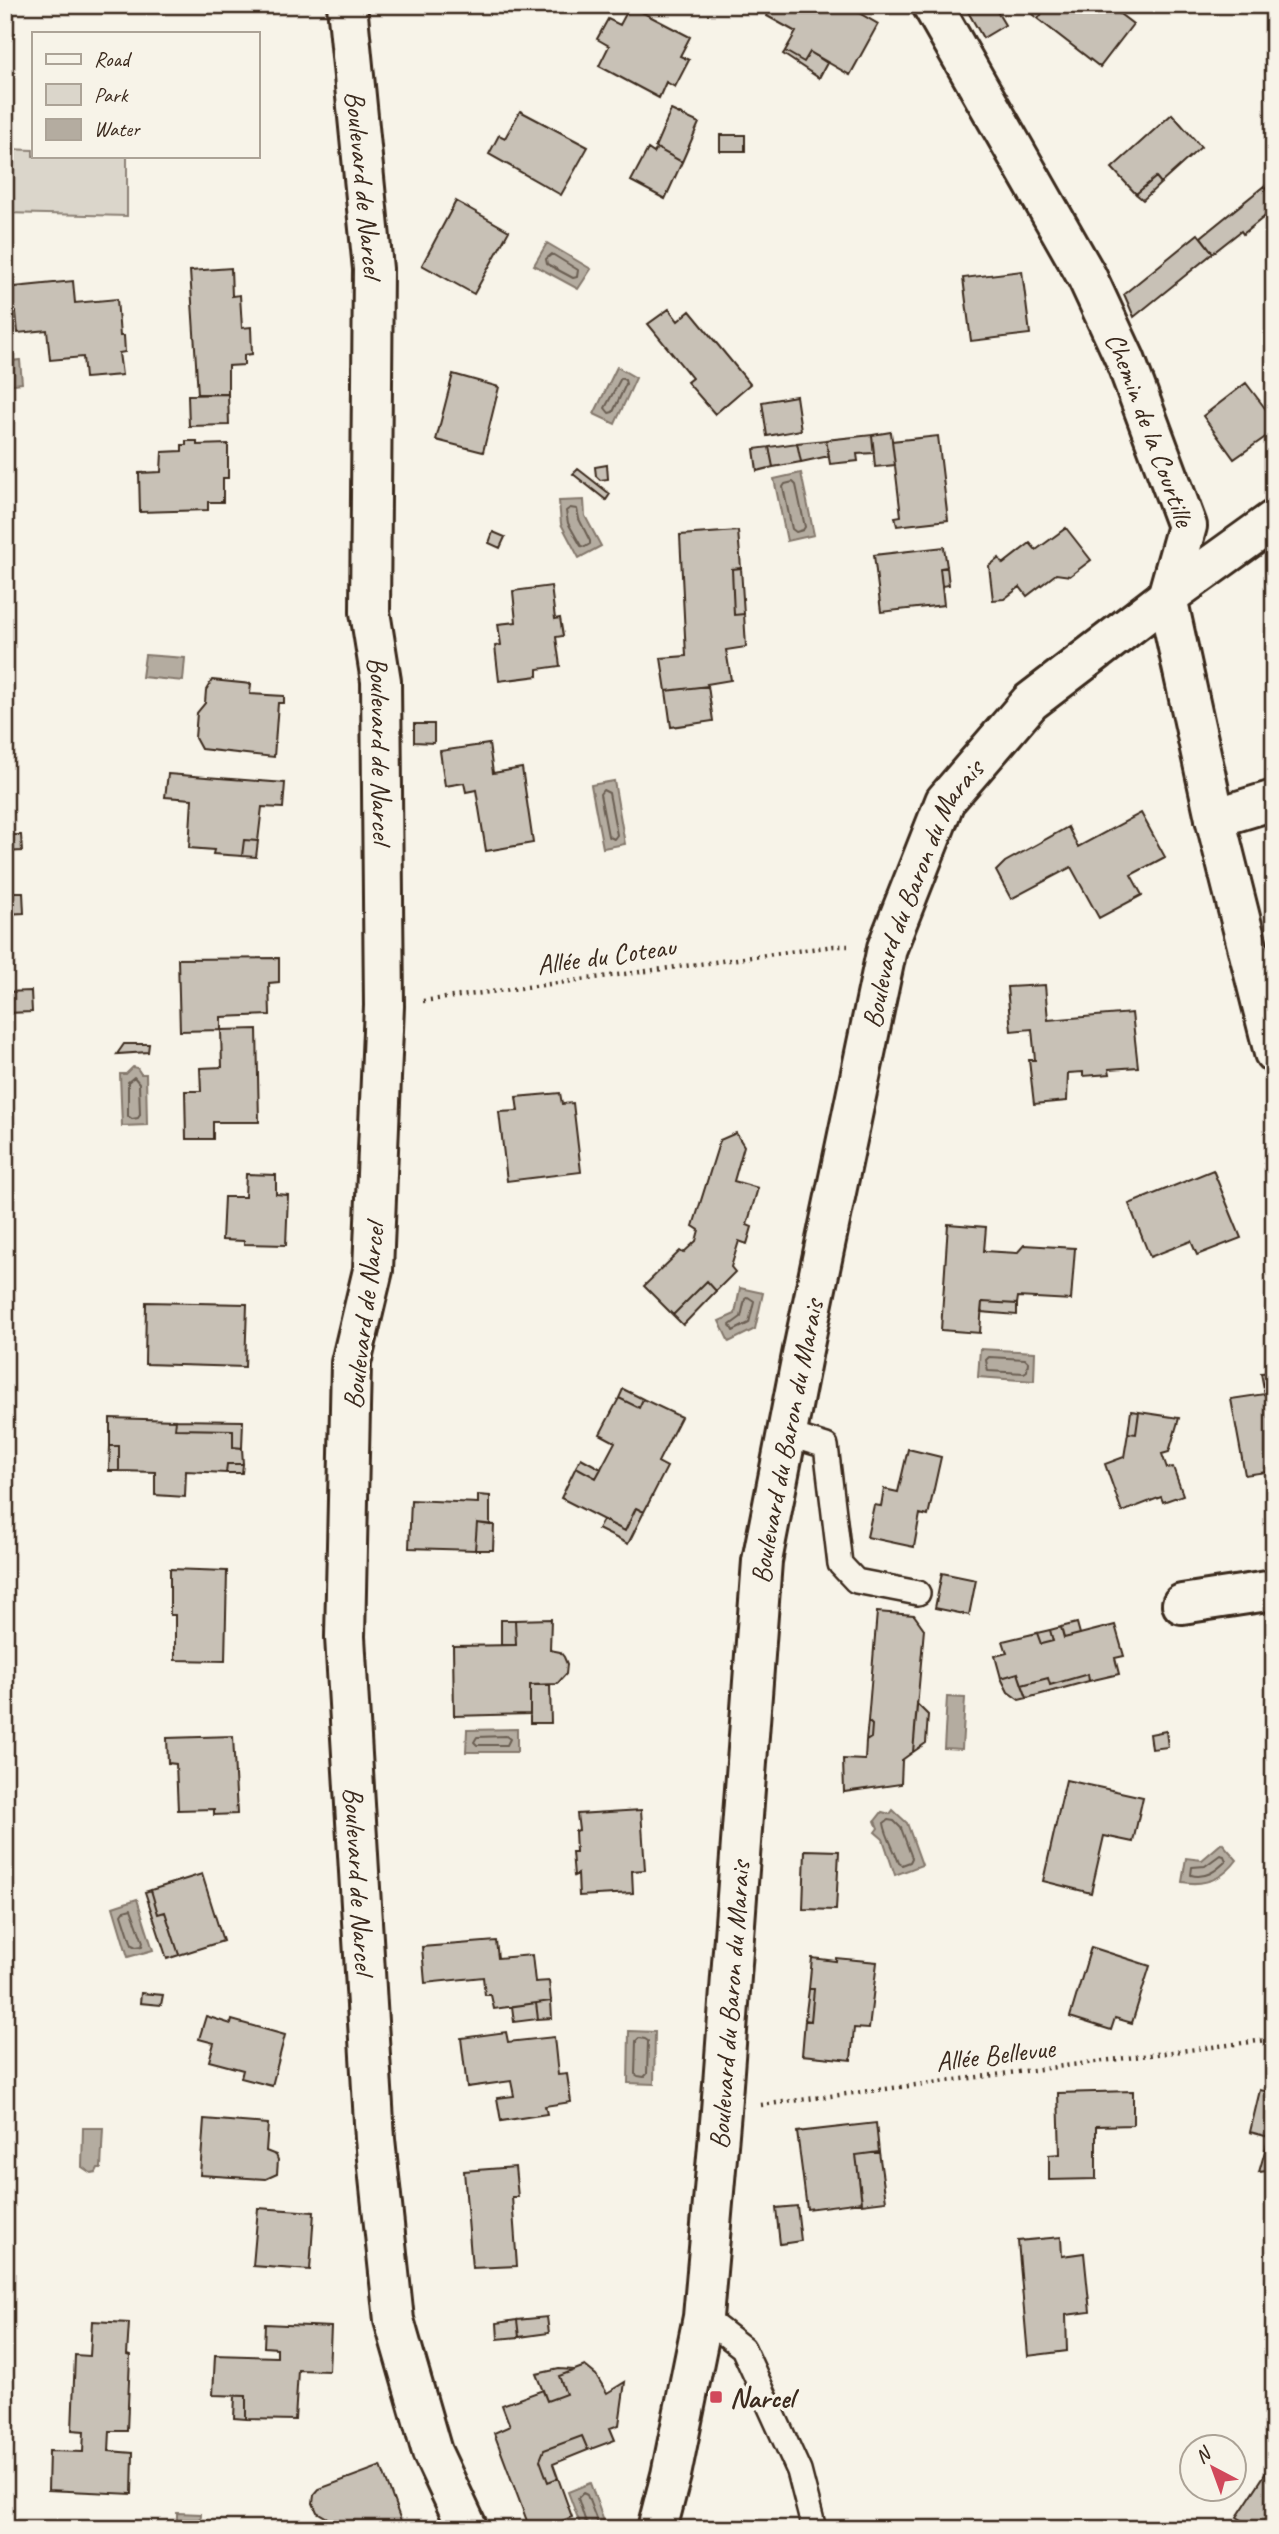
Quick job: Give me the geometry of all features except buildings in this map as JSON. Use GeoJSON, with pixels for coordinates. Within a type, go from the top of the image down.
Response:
{"type":"FeatureCollection","features":[{"type":"Feature","properties":{"kind":"street","name":"Boulevard de Narcel"},"geometry":{"type":"LineString","coordinates":[[347,5],[373,269],[370,612],[381,681],[384,1006],[373,1270],[351,1363],[345,1637],[375,2139],[394,2320],[432,2452],[468,2529]]}},
{"type":"Feature","properties":{"kind":"street","name":"Chemin de la Courtille"},"geometry":{"type":"LineString","coordinates":[[932,5],[1087,277],[1125,359],[1187,526],[1167,597],[1215,818],[1274,1053]]}},
{"type":"Feature","properties":{"kind":"street","name":"Boulevard du Baron du Marais"},"geometry":{"type":"LineString","coordinates":[[657,2529],[671,2475],[703,2317],[762,1561],[887,948],[945,801],[1030,702],[1167,597],[1274,520]]}},
{"type":"Feature","properties":{"kind":"street"},"geometry":{"type":"LineString","coordinates":[[1215,818],[1274,800]]}},
{"type":"Feature","properties":{"kind":"street"},"geometry":{"type":"LineString","coordinates":[[1182,1604],[1274,1590]]}},
{"type":"Feature","properties":{"kind":"lane"},"geometry":{"type":"LineString","coordinates":[[787,1434],[826,1446],[840,1564],[856,1581],[918,1593]]}},
{"type":"Feature","properties":{"kind":"lane"},"geometry":{"type":"LineString","coordinates":[[703,2317],[743,2347],[799,2471],[814,2529]]}},
{"type":"Feature","properties":{"kind":"path","name":"Allée du Coteau"},"geometry":{"type":"LineString","coordinates":[[384,1006],[848,946]]}},
{"type":"Feature","properties":{"kind":"path","name":"Allée Bellevue"},"geometry":{"type":"LineString","coordinates":[[721,2111],[1274,2039]]}},
{"type":"Feature","properties":{"kind":"green space"},"geometry":{"type":"Polygon","coordinates":[[[5,149],[32,150],[32,158],[127,158],[127,216],[5,213],[5,149]]]}},
{"type":"Feature","properties":{"kind":"water"},"geometry":{"type":"Polygon","coordinates":[[[547,243],[591,269],[578,289],[534,265],[547,243]]]}},
{"type":"Feature","properties":{"kind":"water"},"geometry":{"type":"Polygon","coordinates":[[[20,360],[22,383],[5,385],[5,362],[20,360]]]}},
{"type":"Feature","properties":{"kind":"water"},"geometry":{"type":"Polygon","coordinates":[[[617,367],[636,378],[615,424],[594,414],[617,367]]]}},
{"type":"Feature","properties":{"kind":"water"},"geometry":{"type":"Polygon","coordinates":[[[801,473],[814,535],[787,541],[774,479],[801,473]]]}},
{"type":"Feature","properties":{"kind":"water"},"geometry":{"type":"Polygon","coordinates":[[[584,500],[585,516],[601,546],[579,558],[561,524],[559,501],[584,500]]]}},
{"type":"Feature","properties":{"kind":"water"},"geometry":{"type":"Polygon","coordinates":[[[145,655],[185,658],[183,681],[142,677],[145,655]]]}},
{"type":"Feature","properties":{"kind":"water"},"geometry":{"type":"Polygon","coordinates":[[[614,781],[625,844],[603,848],[591,785],[614,781]]]}},
{"type":"Feature","properties":{"kind":"water"},"geometry":{"type":"Polygon","coordinates":[[[133,1067],[141,1074],[146,1074],[147,1125],[122,1126],[120,1074],[126,1074],[133,1067]]]}},
{"type":"Feature","properties":{"kind":"water"},"geometry":{"type":"Polygon","coordinates":[[[740,1288],[763,1293],[755,1329],[729,1342],[719,1321],[735,1314],[740,1288]]]}},
{"type":"Feature","properties":{"kind":"water"},"geometry":{"type":"Polygon","coordinates":[[[980,1349],[1035,1352],[1034,1381],[978,1377],[980,1349]]]}},
{"type":"Feature","properties":{"kind":"water"},"geometry":{"type":"Polygon","coordinates":[[[947,1697],[965,1698],[962,1749],[944,1748],[947,1697]]]}},
{"type":"Feature","properties":{"kind":"water"},"geometry":{"type":"Polygon","coordinates":[[[517,1729],[517,1752],[466,1752],[467,1730],[517,1729]]]}},
{"type":"Feature","properties":{"kind":"water"},"geometry":{"type":"Polygon","coordinates":[[[893,1810],[907,1823],[922,1865],[895,1875],[883,1839],[875,1832],[878,1828],[875,1821],[882,1812],[890,1814],[893,1810]]]}},
{"type":"Feature","properties":{"kind":"water"},"geometry":{"type":"Polygon","coordinates":[[[1222,1843],[1237,1860],[1232,1867],[1212,1880],[1182,1882],[1186,1858],[1202,1860],[1222,1843]]]}},
{"type":"Feature","properties":{"kind":"water"},"geometry":{"type":"Polygon","coordinates":[[[137,1899],[153,1950],[128,1957],[113,1907],[137,1899]]]}},
{"type":"Feature","properties":{"kind":"water"},"geometry":{"type":"Polygon","coordinates":[[[629,2031],[655,2032],[654,2084],[628,2083],[629,2031]]]}},
{"type":"Feature","properties":{"kind":"water"},"geometry":{"type":"Polygon","coordinates":[[[83,2128],[103,2128],[101,2168],[96,2172],[91,2173],[82,2167],[83,2128]]]}},
{"type":"Feature","properties":{"kind":"water"},"geometry":{"type":"Polygon","coordinates":[[[590,2483],[606,2527],[582,2529],[568,2492],[590,2483]]]}},
{"type":"Feature","properties":{"kind":"water"},"geometry":{"type":"Polygon","coordinates":[[[177,2513],[201,2514],[200,2529],[177,2529],[177,2513]]]}},
{"type":"Feature","properties":{"kind":"place","name":"Narcel"},"geometry":{"type":"Point","coordinates":[716,2397]}}]}
